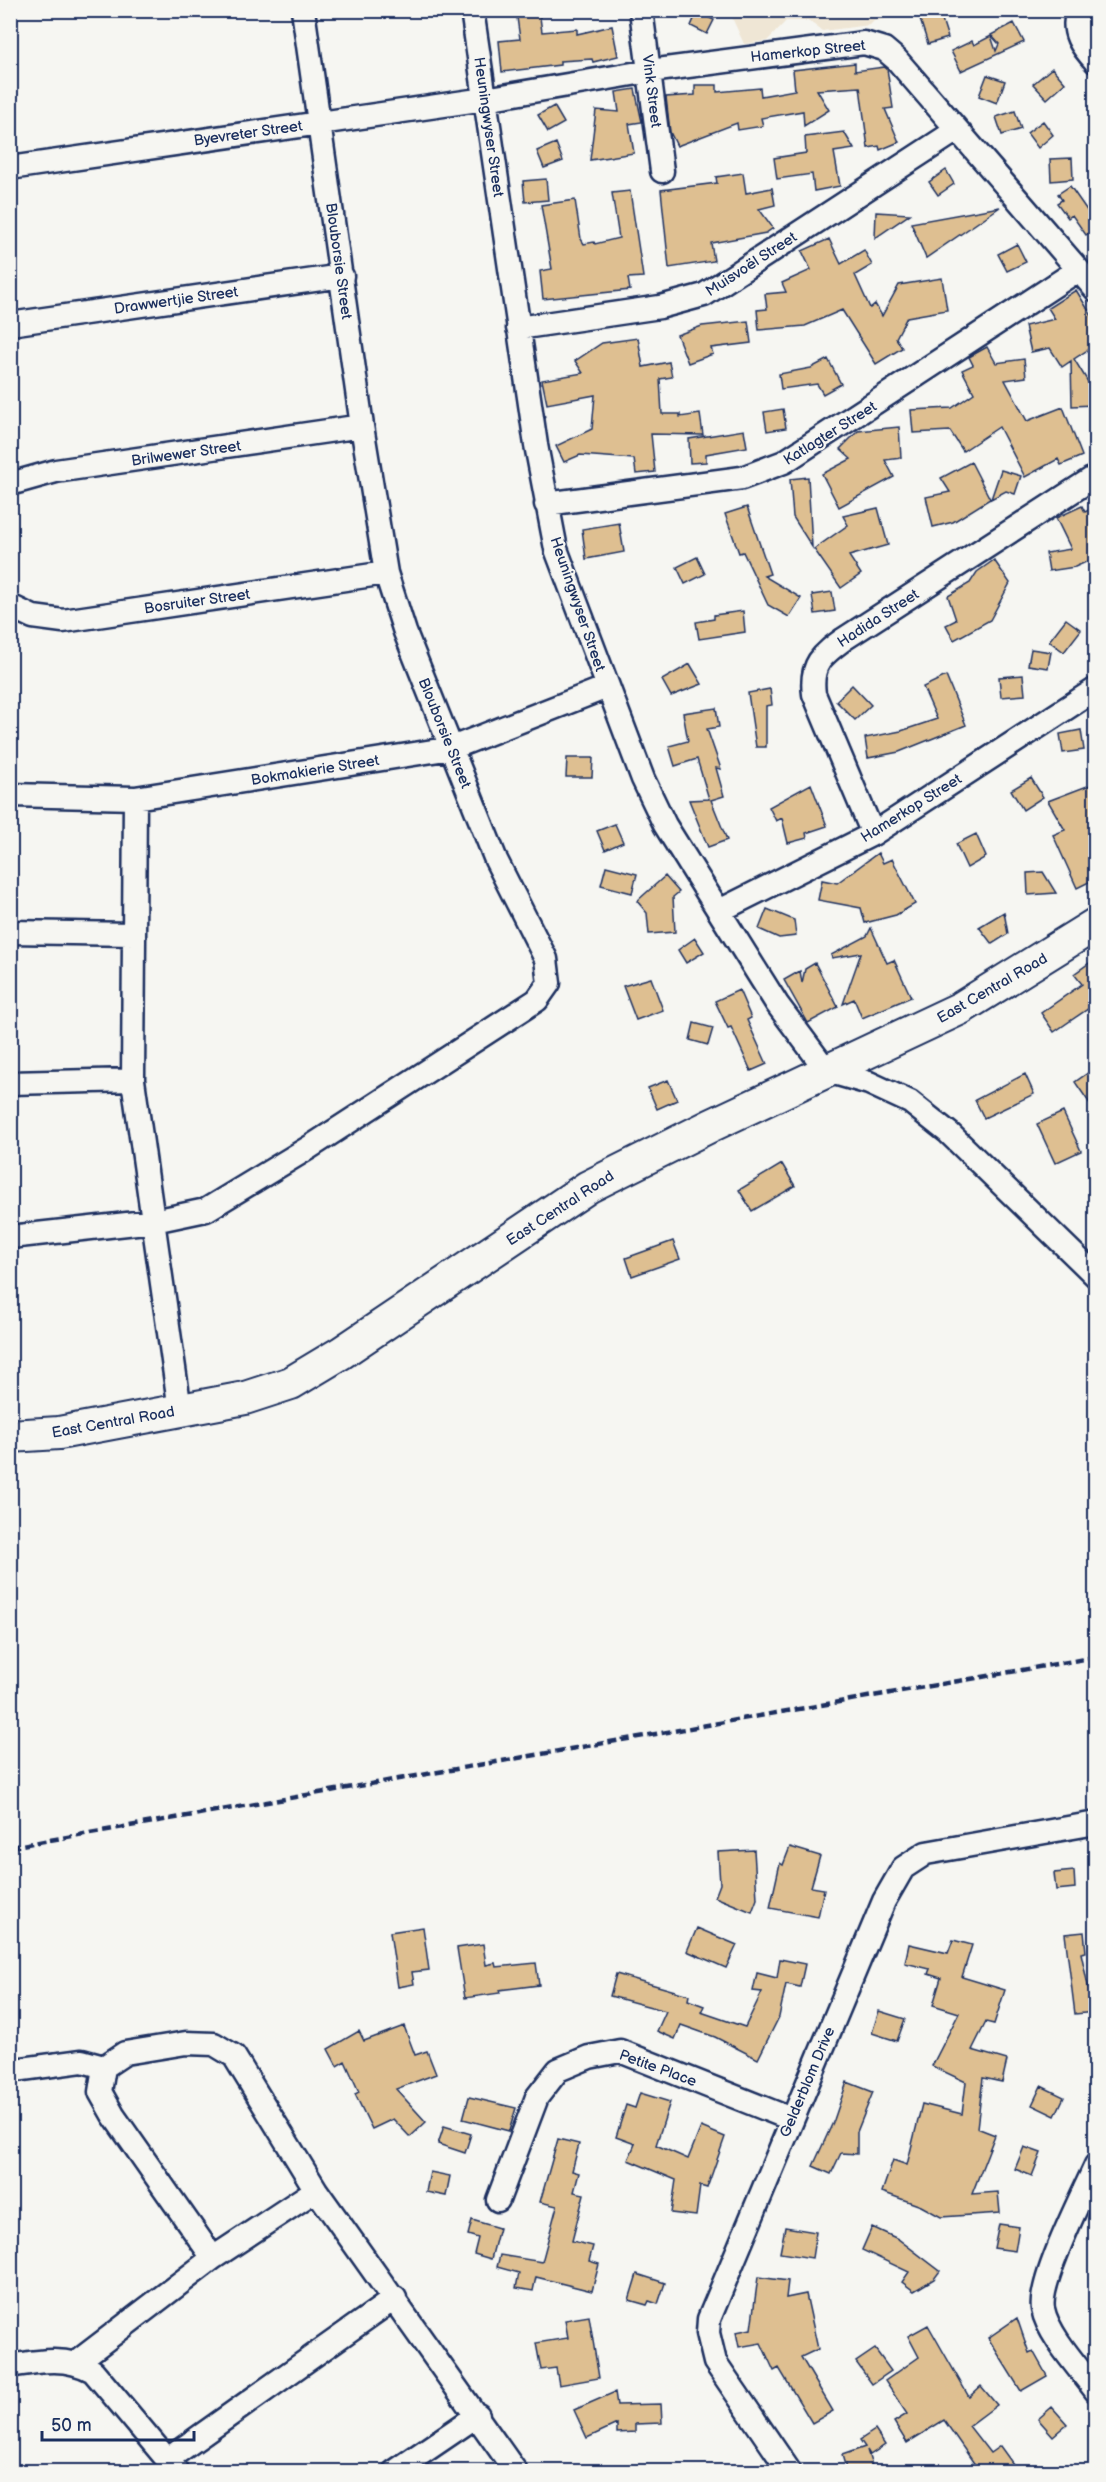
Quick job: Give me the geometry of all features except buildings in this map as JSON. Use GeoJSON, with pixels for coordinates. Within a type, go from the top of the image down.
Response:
{"type":"FeatureCollection","features":[{"type":"Feature","properties":{"kind":"street","name":"Blouborsie Street"},"geometry":{"type":"LineString","coordinates":[[154,1221],[206,1210],[233,1196],[537,1000],[544,992],[549,972],[546,959],[496,860],[405,633],[386,573],[362,426],[303,10]]}},
{"type":"Feature","properties":{"kind":"street","name":"Heuningwyser Street"},"geometry":{"type":"LineString","coordinates":[[472,10],[546,504],[562,568],[643,779],[665,825],[777,1004],[827,1071]]}},
{"type":"Feature","properties":{"kind":"street","name":"Vink Street"},"geometry":{"type":"LineString","coordinates":[[641,10],[662,171]]}},
{"type":"Feature","properties":{"kind":"street"},"geometry":{"type":"LineString","coordinates":[[1077,19],[1077,39],[1095,62]]}},
{"type":"Feature","properties":{"kind":"street","name":"Hamerkop Street"},"geometry":{"type":"LineString","coordinates":[[485,99],[650,71],[855,43],[873,44],[897,60],[1095,290]]}},
{"type":"Feature","properties":{"kind":"street","name":"Byevreter Street"},"geometry":{"type":"LineString","coordinates":[[10,168],[485,99]]}},
{"type":"Feature","properties":{"kind":"street","name":"Muisvoël Street"},"geometry":{"type":"LineString","coordinates":[[518,328],[660,307],[704,295],[957,130]]}},
{"type":"Feature","properties":{"kind":"street","name":"Katlagter Street"},"geometry":{"type":"LineString","coordinates":[[546,504],[742,478],[770,470],[1078,270]]}},
{"type":"Feature","properties":{"kind":"street","name":"Drawwertjie Street"},"geometry":{"type":"LineString","coordinates":[[10,324],[342,276]]}},
{"type":"Feature","properties":{"kind":"street","name":"Brilwewer Street"},"geometry":{"type":"LineString","coordinates":[[10,484],[56,471],[362,426]]}},
{"type":"Feature","properties":{"kind":"street","name":"Hadida Street"},"geometry":{"type":"LineString","coordinates":[[873,834],[814,693],[813,674],[816,666],[844,639],[1095,476]]}},
{"type":"Feature","properties":{"kind":"street","name":"Bosruiter Street"},"geometry":{"type":"LineString","coordinates":[[10,606],[33,617],[63,621],[386,573]]}},
{"type":"Feature","properties":{"kind":"street","name":"Bokmakierie Street"},"geometry":{"type":"LineString","coordinates":[[10,795],[135,798],[452,748],[607,687]]}},
{"type":"Feature","properties":{"kind":"street","name":"Hamerkop Street"},"geometry":{"type":"LineString","coordinates":[[719,912],[873,834],[1095,689]]}},
{"type":"Feature","properties":{"kind":"street"},"geometry":{"type":"LineString","coordinates":[[135,798],[133,1080],[180,1410]]}},
{"type":"Feature","properties":{"kind":"street","name":"East Central Road"},"geometry":{"type":"LineString","coordinates":[[10,1436],[59,1433],[264,1394],[307,1375],[588,1187],[961,1008],[1095,924]]}},
{"type":"Feature","properties":{"kind":"street"},"geometry":{"type":"LineString","coordinates":[[10,932],[133,934]]}},
{"type":"Feature","properties":{"kind":"street"},"geometry":{"type":"LineString","coordinates":[[827,1071],[869,1083],[910,1102],[949,1133],[1095,1276]]}},
{"type":"Feature","properties":{"kind":"street"},"geometry":{"type":"LineString","coordinates":[[10,1083],[133,1080]]}},
{"type":"Feature","properties":{"kind":"street"},"geometry":{"type":"LineString","coordinates":[[10,1237],[154,1221]]}},
{"type":"Feature","properties":{"kind":"street","name":"Gelderblom Drive"},"geometry":{"type":"LineString","coordinates":[[790,2472],[720,2372],[711,2353],[708,2333],[709,2319],[884,1901],[903,1868],[926,1853],[1095,1823]]}},
{"type":"Feature","properties":{"kind":"street"},"geometry":{"type":"LineString","coordinates":[[213,2258],[113,2115],[100,2092],[104,2067],[125,2053],[186,2043],[214,2044],[234,2056],[316,2190],[478,2415],[516,2472]]}},
{"type":"Feature","properties":{"kind":"street","name":"Petite Place"},"geometry":{"type":"LineString","coordinates":[[498,2200],[537,2097],[558,2070],[589,2057],[620,2051],[791,2119]]}},
{"type":"Feature","properties":{"kind":"street"},"geometry":{"type":"LineString","coordinates":[[15,2070],[82,2061],[104,2067]]}},
{"type":"Feature","properties":{"kind":"street"},"geometry":{"type":"LineString","coordinates":[[1095,2166],[1046,2282],[1043,2297],[1045,2316],[1095,2391]]}},
{"type":"Feature","properties":{"kind":"street"},"geometry":{"type":"LineString","coordinates":[[77,2362],[213,2258],[316,2190]]}},
{"type":"Feature","properties":{"kind":"street"},"geometry":{"type":"LineString","coordinates":[[10,2366],[59,2360],[77,2362],[93,2371],[173,2465],[395,2298]]}},
{"type":"Feature","properties":{"kind":"street"},"geometry":{"type":"LineString","coordinates":[[394,2472],[478,2415]]}},
{"type":"Feature","properties":{"kind":"shaded area"},"geometry":{"type":"Polygon","coordinates":[[[729,11],[911,11],[900,16],[874,21],[870,25],[822,31],[809,21],[786,21],[767,41],[744,44],[729,11]]]}},
{"type":"Feature","properties":{"kind":"railway"},"geometry":{"type":"LineString","coordinates":[[10,1847],[1096,1657]]}}]}
